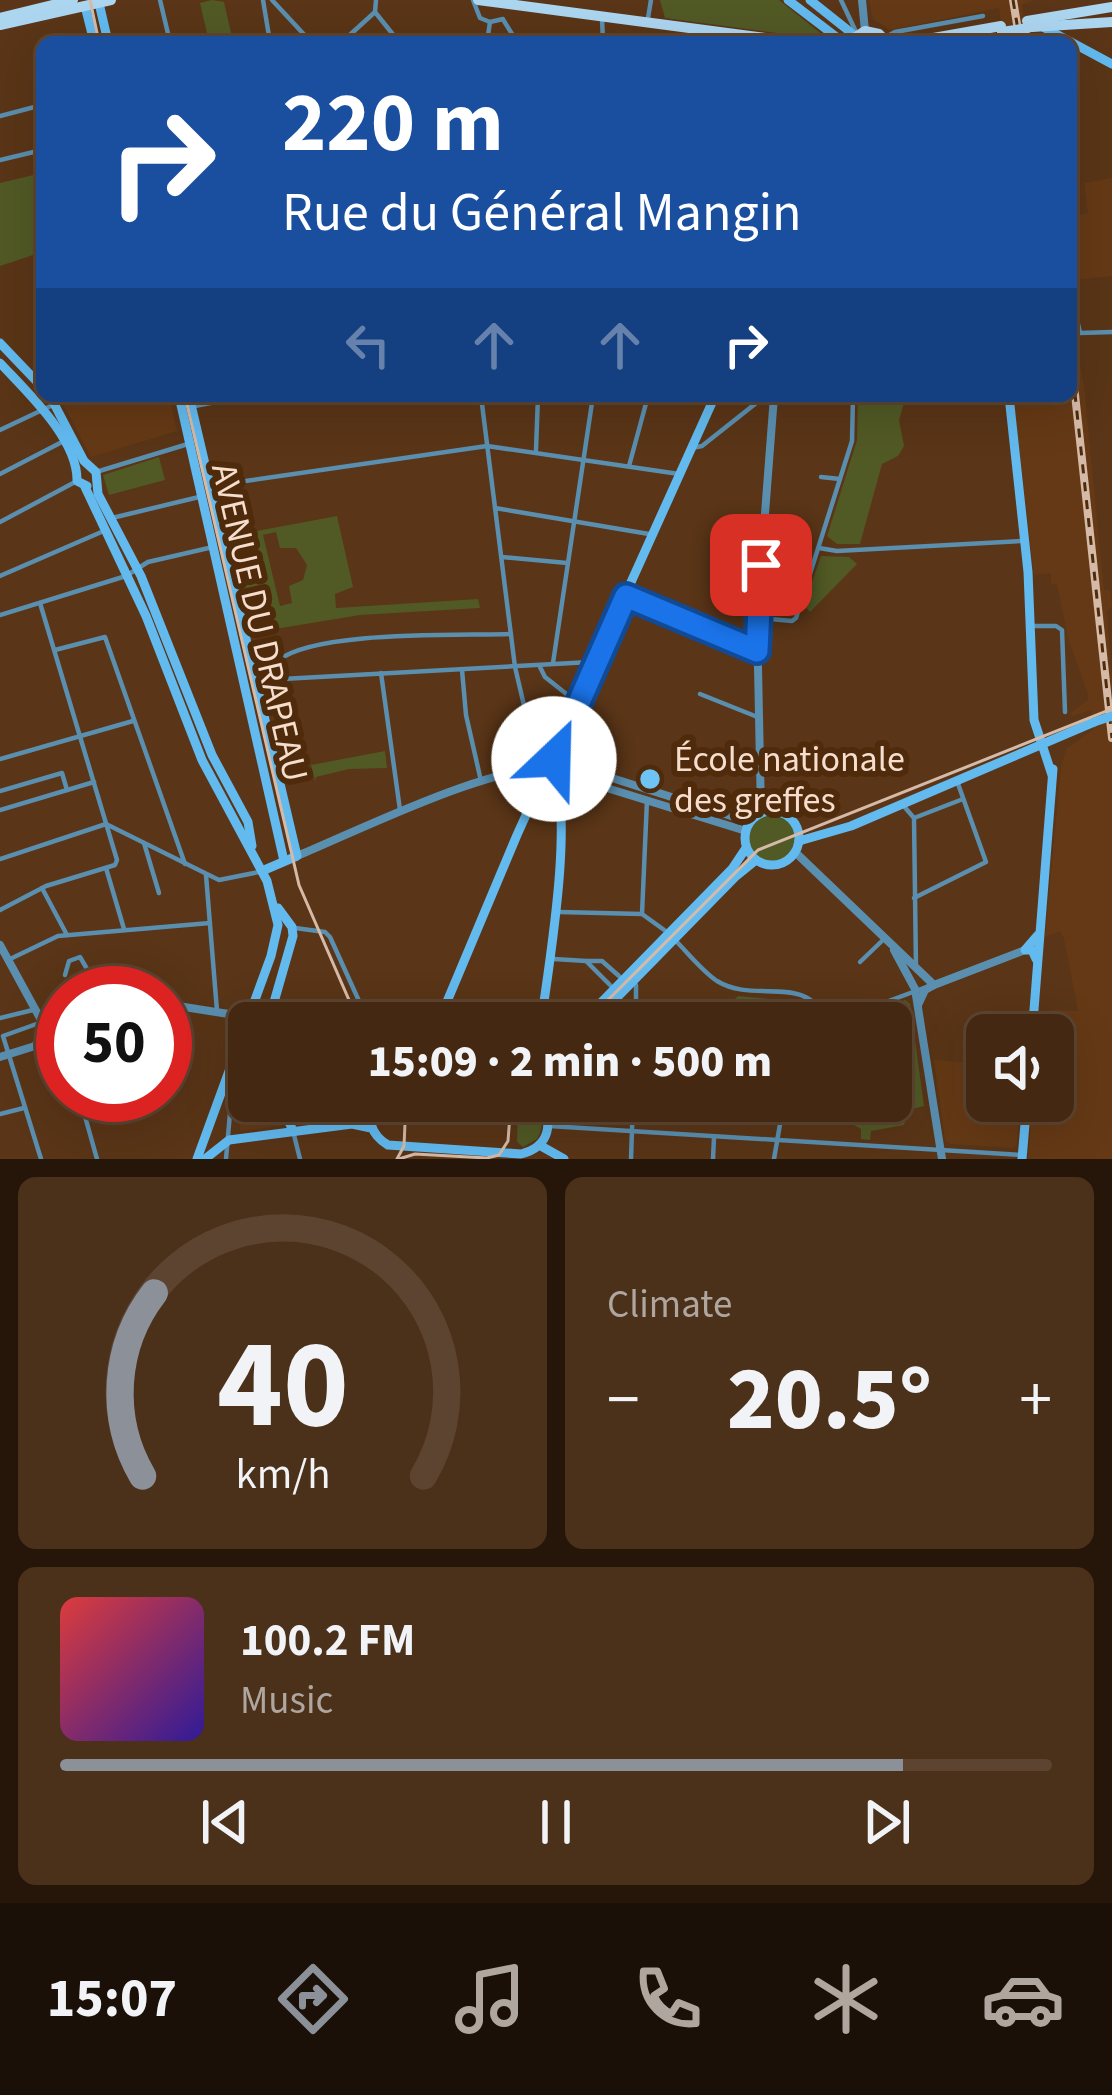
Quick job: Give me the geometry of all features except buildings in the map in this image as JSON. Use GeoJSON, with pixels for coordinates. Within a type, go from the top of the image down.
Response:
{"type":"FeatureCollection","features":[{"type":"Feature","properties":{"kind":"main road"},"geometry":{"type":"LineString","coordinates":[[475,0],[647,23],[691,36]]}},
{"type":"Feature","properties":{"kind":"main road"},"geometry":{"type":"LineString","coordinates":[[788,0],[851,36]]}},
{"type":"Feature","properties":{"kind":"main road"},"geometry":{"type":"LineString","coordinates":[[810,0],[852,36]]}},
{"type":"Feature","properties":{"kind":"main road"},"geometry":{"type":"LineString","coordinates":[[1084,13],[1095,0]]}},
{"type":"Feature","properties":{"kind":"main road"},"geometry":{"type":"LineString","coordinates":[[0,22],[80,2],[103,1],[107,36]]}},
{"type":"Feature","properties":{"kind":"main road"},"geometry":{"type":"LineString","coordinates":[[80,2],[92,36]]}},
{"type":"Feature","properties":{"kind":"main road"},"geometry":{"type":"LineString","coordinates":[[1032,25],[1110,5],[1112,32]]}},
{"type":"Feature","properties":{"kind":"main road"},"geometry":{"type":"LineString","coordinates":[[953,36],[1032,25],[1112,22]]}},
{"type":"Feature","properties":{"kind":"main road"},"geometry":{"type":"LineString","coordinates":[[1032,25],[1055,36]]}},
{"type":"Feature","properties":{"kind":"main road"},"geometry":{"type":"LineString","coordinates":[[971,36],[1001,29]]}},
{"type":"Feature","properties":{"kind":"main road"},"geometry":{"type":"LineString","coordinates":[[1077,47],[1112,64]]}},
{"type":"Feature","properties":{"kind":"main road"},"geometry":{"type":"LineString","coordinates":[[0,343],[36,382]]}},
{"type":"Feature","properties":{"kind":"main road"},"geometry":{"type":"LineString","coordinates":[[0,363],[36,392]]}},
{"type":"Feature","properties":{"kind":"main road","name":"AVENUE DU DRAPEAU"},"geometry":{"type":"LineString","coordinates":[[181,402],[211,486],[296,856]]}},
{"type":"Feature","properties":{"kind":"main road","name":"AVENUE DU DRAPEAU"},"geometry":{"type":"LineString","coordinates":[[190,402],[201,497],[284,861]]}},
{"type":"Feature","properties":{"kind":"main road"},"geometry":{"type":"LineString","coordinates":[[447,1002],[712,402]]}},
{"type":"Feature","properties":{"kind":"main road"},"geometry":{"type":"LineString","coordinates":[[1010,402],[1025,541],[1034,708],[1052,775],[1033,1014]]}},
{"type":"Feature","properties":{"kind":"main road"},"geometry":{"type":"LineString","coordinates":[[50,403],[62,442],[112,518],[212,755],[248,822],[253,854],[266,869],[293,937],[273,1002]]}},
{"type":"Feature","properties":{"kind":"main road"},"geometry":{"type":"LineString","coordinates":[[50,403],[106,530],[133,572]]}},
{"type":"Feature","properties":{"kind":"main road"},"geometry":{"type":"LineString","coordinates":[[746,848],[756,860],[777,865],[797,847],[1112,716]]}},
{"type":"Feature","properties":{"kind":"main road"},"geometry":{"type":"LineString","coordinates":[[543,1002],[560,850],[560,782],[552,764]]}},
{"type":"Feature","properties":{"kind":"main road"},"geometry":{"type":"LineString","coordinates":[[542,784],[553,785],[559,798]]}},
{"type":"Feature","properties":{"kind":"main road"},"geometry":{"type":"LineString","coordinates":[[611,1002],[732,869],[746,848],[748,826],[761,813],[776,812],[790,819],[797,847]]}},
{"type":"Feature","properties":{"kind":"main road"},"geometry":{"type":"LineString","coordinates":[[266,869],[296,856]]}},
{"type":"Feature","properties":{"kind":"main road"},"geometry":{"type":"LineString","coordinates":[[603,1002],[756,860]]}},
{"type":"Feature","properties":{"kind":"main road"},"geometry":{"type":"LineString","coordinates":[[256,1002],[286,925]]}},
{"type":"Feature","properties":{"kind":"main road"},"geometry":{"type":"LineString","coordinates":[[1025,950],[1039,930]]}},
{"type":"Feature","properties":{"kind":"main road"},"geometry":{"type":"LineString","coordinates":[[1025,950],[1034,951],[1036,964]]}},
{"type":"Feature","properties":{"kind":"main road"},"geometry":{"type":"LineString","coordinates":[[201,1159],[228,1081]]}},
{"type":"Feature","properties":{"kind":"main road"},"geometry":{"type":"LineString","coordinates":[[289,1122],[293,1131]]}},
{"type":"Feature","properties":{"kind":"main road"},"geometry":{"type":"LineString","coordinates":[[372,1122],[382,1142],[395,1148],[524,1157],[541,1146],[547,1122]]}},
{"type":"Feature","properties":{"kind":"main road"},"geometry":{"type":"LineString","coordinates":[[1022,1157],[1025,1122]]}},
{"type":"Feature","properties":{"kind":"main road"},"geometry":{"type":"LineString","coordinates":[[201,1159],[229,1140],[352,1124],[372,1129]]}},
{"type":"Feature","properties":{"kind":"main road"},"geometry":{"type":"LineString","coordinates":[[541,1146],[564,1159]]}},
{"type":"Feature","properties":{"kind":"street"},"geometry":{"type":"LineString","coordinates":[[160,0],[169,36]]}},
{"type":"Feature","properties":{"kind":"street"},"geometry":{"type":"LineString","coordinates":[[267,0],[270,36]]}},
{"type":"Feature","properties":{"kind":"street"},"geometry":{"type":"LineString","coordinates":[[267,0],[305,36]]}},
{"type":"Feature","properties":{"kind":"street"},"geometry":{"type":"LineString","coordinates":[[349,36],[375,12],[376,0]]}},
{"type":"Feature","properties":{"kind":"street"},"geometry":{"type":"LineString","coordinates":[[475,0],[478,16],[490,22],[503,19],[512,3]]}},
{"type":"Feature","properties":{"kind":"street"},"geometry":{"type":"LineString","coordinates":[[647,23],[651,0]]}},
{"type":"Feature","properties":{"kind":"street"},"geometry":{"type":"LineString","coordinates":[[841,0],[853,36]]}},
{"type":"Feature","properties":{"kind":"street"},"geometry":{"type":"LineString","coordinates":[[853,36],[862,0]]}},
{"type":"Feature","properties":{"kind":"street"},"geometry":{"type":"LineString","coordinates":[[375,12],[394,36]]}},
{"type":"Feature","properties":{"kind":"street"},"geometry":{"type":"LineString","coordinates":[[902,36],[983,16]]}},
{"type":"Feature","properties":{"kind":"street"},"geometry":{"type":"LineString","coordinates":[[602,17],[603,36]]}},
{"type":"Feature","properties":{"kind":"street"},"geometry":{"type":"LineString","coordinates":[[503,19],[513,36]]}},
{"type":"Feature","properties":{"kind":"street"},"geometry":{"type":"LineString","coordinates":[[488,36],[490,22]]}},
{"type":"Feature","properties":{"kind":"street"},"geometry":{"type":"LineString","coordinates":[[0,116],[36,107]]}},
{"type":"Feature","properties":{"kind":"street"},"geometry":{"type":"LineString","coordinates":[[0,160],[36,151]]}},
{"type":"Feature","properties":{"kind":"street"},"geometry":{"type":"LineString","coordinates":[[1077,320],[1080,333],[1112,332]]}},
{"type":"Feature","properties":{"kind":"street"},"geometry":{"type":"LineString","coordinates":[[482,402],[515,667],[526,714],[552,764]]}},
{"type":"Feature","properties":{"kind":"street"},"geometry":{"type":"LineString","coordinates":[[536,453],[538,402]]}},
{"type":"Feature","properties":{"kind":"street"},"geometry":{"type":"LineString","coordinates":[[553,663],[592,402]]}},
{"type":"Feature","properties":{"kind":"street"},"geometry":{"type":"LineString","coordinates":[[629,467],[646,402]]}},
{"type":"Feature","properties":{"kind":"street"},"geometry":{"type":"LineString","coordinates":[[691,448],[702,446],[761,402]]}},
{"type":"Feature","properties":{"kind":"street"},"geometry":{"type":"LineString","coordinates":[[761,813],[757,618],[769,402]]}},
{"type":"Feature","properties":{"kind":"street"},"geometry":{"type":"LineString","coordinates":[[757,618],[792,622],[852,441],[853,402]]}},
{"type":"Feature","properties":{"kind":"street"},"geometry":{"type":"LineString","coordinates":[[0,430],[50,403]]}},
{"type":"Feature","properties":{"kind":"street"},"geometry":{"type":"LineString","coordinates":[[0,474],[62,442]]}},
{"type":"Feature","properties":{"kind":"street"},"geometry":{"type":"LineString","coordinates":[[0,522],[86,476],[194,442]]}},
{"type":"Feature","properties":{"kind":"street"},"geometry":{"type":"LineString","coordinates":[[211,486],[488,446],[680,474]]}},
{"type":"Feature","properties":{"kind":"street"},"geometry":{"type":"LineString","coordinates":[[821,477],[840,479]]}},
{"type":"Feature","properties":{"kind":"street"},"geometry":{"type":"LineString","coordinates":[[112,518],[201,497]]}},
{"type":"Feature","properties":{"kind":"street"},"geometry":{"type":"LineString","coordinates":[[495,508],[652,536]]}},
{"type":"Feature","properties":{"kind":"street"},"geometry":{"type":"LineString","coordinates":[[0,575],[106,530]]}},
{"type":"Feature","properties":{"kind":"street"},"geometry":{"type":"LineString","coordinates":[[819,548],[837,551],[1025,541]]}},
{"type":"Feature","properties":{"kind":"street"},"geometry":{"type":"LineString","coordinates":[[0,615],[133,572],[148,562],[213,547]]}},
{"type":"Feature","properties":{"kind":"street"},"geometry":{"type":"LineString","coordinates":[[501,557],[567,563]]}},
{"type":"Feature","properties":{"kind":"street"},"geometry":{"type":"LineString","coordinates":[[626,596],[757,651]]}},
{"type":"Feature","properties":{"kind":"street"},"geometry":{"type":"LineString","coordinates":[[0,910],[42,888],[106,868],[117,860],[40,603]]}},
{"type":"Feature","properties":{"kind":"street"},"geometry":{"type":"LineString","coordinates":[[1031,626],[1062,630],[1065,712]]}},
{"type":"Feature","properties":{"kind":"street"},"geometry":{"type":"LineString","coordinates":[[511,634],[359,640],[306,648],[277,661],[282,679],[597,662]]}},
{"type":"Feature","properties":{"kind":"street"},"geometry":{"type":"LineString","coordinates":[[55,650],[105,637],[185,864]]}},
{"type":"Feature","properties":{"kind":"street"},"geometry":{"type":"LineString","coordinates":[[540,664],[545,677],[579,703]]}},
{"type":"Feature","properties":{"kind":"street"},"geometry":{"type":"LineString","coordinates":[[461,670],[481,781]]}},
{"type":"Feature","properties":{"kind":"street"},"geometry":{"type":"LineString","coordinates":[[381,674],[401,814]]}},
{"type":"Feature","properties":{"kind":"street"},"geometry":{"type":"LineString","coordinates":[[700,694],[760,718]]}},
{"type":"Feature","properties":{"kind":"street"},"geometry":{"type":"LineString","coordinates":[[0,759],[135,720]]}},
{"type":"Feature","properties":{"kind":"street"},"geometry":{"type":"LineString","coordinates":[[296,856],[481,781],[552,764],[571,765],[748,826]]}},
{"type":"Feature","properties":{"kind":"street"},"geometry":{"type":"LineString","coordinates":[[0,791],[62,773],[67,790]]}},
{"type":"Feature","properties":{"kind":"street"},"geometry":{"type":"LineString","coordinates":[[914,898],[986,862],[957,781]]}},
{"type":"Feature","properties":{"kind":"street"},"geometry":{"type":"LineString","coordinates":[[0,810],[94,782]]}},
{"type":"Feature","properties":{"kind":"street"},"geometry":{"type":"LineString","coordinates":[[642,914],[648,795]]}},
{"type":"Feature","properties":{"kind":"street"},"geometry":{"type":"LineString","coordinates":[[914,818],[963,799]]}},
{"type":"Feature","properties":{"kind":"street"},"geometry":{"type":"LineString","coordinates":[[899,997],[907,987],[914,898],[914,818],[902,803]]}},
{"type":"Feature","properties":{"kind":"street"},"geometry":{"type":"LineString","coordinates":[[0,859],[106,824],[225,881],[266,869]]}},
{"type":"Feature","properties":{"kind":"street"},"geometry":{"type":"LineString","coordinates":[[144,843],[159,892]]}},
{"type":"Feature","properties":{"kind":"street"},"geometry":{"type":"LineString","coordinates":[[797,847],[934,986]]}},
{"type":"Feature","properties":{"kind":"street"},"geometry":{"type":"LineString","coordinates":[[106,868],[124,928]]}},
{"type":"Feature","properties":{"kind":"street"},"geometry":{"type":"LineString","coordinates":[[206,875],[217,1011]]}},
{"type":"Feature","properties":{"kind":"street"},"geometry":{"type":"LineString","coordinates":[[42,888],[67,935]]}},
{"type":"Feature","properties":{"kind":"street"},"geometry":{"type":"LineString","coordinates":[[553,912],[642,914],[717,981],[816,1002]]}},
{"type":"Feature","properties":{"kind":"street"},"geometry":{"type":"LineString","coordinates":[[6,964],[67,935],[210,923]]}},
{"type":"Feature","properties":{"kind":"street"},"geometry":{"type":"LineString","coordinates":[[286,925],[330,937],[360,1002]]}},
{"type":"Feature","properties":{"kind":"street"},"geometry":{"type":"LineString","coordinates":[[860,962],[884,940]]}},
{"type":"Feature","properties":{"kind":"street"},"geometry":{"type":"LineString","coordinates":[[0,945],[36,1015]]}},
{"type":"Feature","properties":{"kind":"street"},"geometry":{"type":"LineString","coordinates":[[918,1006],[925,990],[1025,950]]}},
{"type":"Feature","properties":{"kind":"street"},"geometry":{"type":"LineString","coordinates":[[548,959],[602,961],[619,976]]}},
{"type":"Feature","properties":{"kind":"street"},"geometry":{"type":"LineString","coordinates":[[586,961],[610,985]]}},
{"type":"Feature","properties":{"kind":"street"},"geometry":{"type":"LineString","coordinates":[[909,963],[940,1154]]}},
{"type":"Feature","properties":{"kind":"street"},"geometry":{"type":"LineString","coordinates":[[636,985],[636,1002]]}},
{"type":"Feature","properties":{"kind":"street"},"geometry":{"type":"LineString","coordinates":[[886,1002],[934,986]]}},
{"type":"Feature","properties":{"kind":"street"},"geometry":{"type":"LineString","coordinates":[[899,997],[910,997],[918,1006]]}},
{"type":"Feature","properties":{"kind":"street"},"geometry":{"type":"LineString","coordinates":[[192,1008],[228,1015]]}},
{"type":"Feature","properties":{"kind":"street"},"geometry":{"type":"LineString","coordinates":[[0,1018],[33,1010]]}},
{"type":"Feature","properties":{"kind":"street"},"geometry":{"type":"LineString","coordinates":[[36,1031],[3,1036],[4,1056],[41,1159]]}},
{"type":"Feature","properties":{"kind":"street"},"geometry":{"type":"LineString","coordinates":[[4,1056],[36,1044]]}},
{"type":"Feature","properties":{"kind":"street"},"geometry":{"type":"LineString","coordinates":[[0,1114],[25,1108]]}},
{"type":"Feature","properties":{"kind":"street"},"geometry":{"type":"LineString","coordinates":[[87,1122],[97,1159]]}},
{"type":"Feature","properties":{"kind":"street"},"geometry":{"type":"LineString","coordinates":[[226,1159],[230,1122]]}},
{"type":"Feature","properties":{"kind":"street"},"geometry":{"type":"LineString","coordinates":[[632,1122],[632,1159]]}},
{"type":"Feature","properties":{"kind":"street"},"geometry":{"type":"LineString","coordinates":[[774,1159],[779,1122]]}},
{"type":"Feature","properties":{"kind":"street"},"geometry":{"type":"LineString","coordinates":[[549,1126],[1022,1157]]}},
{"type":"Feature","properties":{"kind":"street"},"geometry":{"type":"LineString","coordinates":[[293,1131],[300,1159]]}},
{"type":"Feature","properties":{"kind":"street"},"geometry":{"type":"LineString","coordinates":[[713,1159],[714,1137]]}},
{"type":"Feature","properties":{"kind":"street"},"geometry":{"type":"LineString","coordinates":[[388,1158],[395,1148]]}},
{"type":"Feature","properties":{"kind":"shaded area"},"geometry":{"type":"Polygon","coordinates":[[[869,0],[1033,0],[1022,5],[1027,36],[1003,36],[999,8],[890,30],[873,19],[869,0]]]}},
{"type":"Feature","properties":{"kind":"shaded area"},"geometry":{"type":"Polygon","coordinates":[[[1112,178],[1112,276],[1077,280],[1077,215],[1088,213],[1084,183],[1112,178]]]}},
{"type":"Feature","properties":{"kind":"shaded area"},"geometry":{"type":"Polygon","coordinates":[[[1077,347],[1104,590],[1110,590],[1112,606],[1107,612],[1112,679],[1112,1159],[1028,1159],[1031,1122],[1074,1122],[1074,1014],[1052,1014],[1053,1010],[1078,1011],[1064,939],[1060,931],[1045,937],[1061,766],[1066,749],[1094,729],[1091,710],[1070,713],[1088,700],[1088,694],[1051,573],[1034,575],[1014,402],[1077,402],[1077,347]]]}},
{"type":"Feature","properties":{"kind":"shaded area"},"geometry":{"type":"Polygon","coordinates":[[[62,402],[170,402],[177,431],[91,457],[62,402]]]}},
{"type":"Feature","properties":{"kind":"shaded area"},"geometry":{"type":"Polygon","coordinates":[[[934,1060],[966,1062],[966,1122],[1019,1122],[1013,1148],[945,1141],[934,1060]]]}},
{"type":"Feature","properties":{"kind":"shaded area"},"geometry":{"type":"Polygon","coordinates":[[[240,1122],[283,1122],[281,1126],[240,1131],[240,1122]]]}},
{"type":"Feature","properties":{"kind":"green space"},"geometry":{"type":"Polygon","coordinates":[[[660,0],[779,0],[824,36],[799,36],[665,18],[660,0]]]}},
{"type":"Feature","properties":{"kind":"green space"},"geometry":{"type":"Polygon","coordinates":[[[224,2],[232,36],[208,36],[200,3],[224,2]]]}},
{"type":"Feature","properties":{"kind":"green space"},"geometry":{"type":"Polygon","coordinates":[[[36,174],[36,254],[0,266],[0,183],[36,174]]]}},
{"type":"Feature","properties":{"kind":"green space"},"geometry":{"type":"Polygon","coordinates":[[[858,402],[904,402],[899,420],[904,446],[898,456],[882,464],[860,544],[837,544],[827,536],[857,440],[858,402]]]}},
{"type":"Feature","properties":{"kind":"green space"},"geometry":{"type":"Polygon","coordinates":[[[159,457],[165,480],[109,495],[103,475],[159,457]]]}},
{"type":"Feature","properties":{"kind":"green space"},"geometry":{"type":"Polygon","coordinates":[[[337,516],[353,587],[335,594],[336,608],[478,599],[480,608],[360,615],[269,630],[266,623],[251,629],[230,536],[337,516]],[[276,532],[263,535],[280,606],[292,603],[289,586],[303,580],[307,565],[296,548],[280,548],[276,532]]]}},
{"type":"Feature","properties":{"kind":"green space"},"geometry":{"type":"Polygon","coordinates":[[[821,556],[849,557],[857,564],[810,612],[804,605],[821,556]]]}},
{"type":"Feature","properties":{"kind":"green space"},"geometry":{"type":"Polygon","coordinates":[[[385,751],[387,768],[349,769],[315,781],[311,765],[385,751]]]}},
{"type":"Feature","properties":{"kind":"green space"},"geometry":{"type":"Polygon","coordinates":[[[772,815],[788,822],[795,838],[788,854],[772,861],[756,854],[749,838],[756,822],[772,815]]]}},
{"type":"Feature","properties":{"kind":"green space"},"geometry":{"type":"Polygon","coordinates":[[[738,996],[779,1000],[779,1002],[732,1002],[738,996]]]}},
{"type":"Feature","properties":{"kind":"green space"},"geometry":{"type":"Polygon","coordinates":[[[912,1019],[924,1106],[912,1109],[912,1019]]]}},
{"type":"Feature","properties":{"kind":"green space"},"geometry":{"type":"Polygon","coordinates":[[[518,1122],[540,1122],[537,1139],[523,1147],[517,1142],[518,1122]]]}},
{"type":"Feature","properties":{"kind":"green space"},"geometry":{"type":"Polygon","coordinates":[[[849,1122],[905,1122],[871,1131],[870,1140],[861,1139],[861,1129],[849,1122]]]}},
{"type":"Feature","properties":{"kind":"tram line"},"geometry":{"type":"LineString","coordinates":[[90,0],[98,36]]}},
{"type":"Feature","properties":{"kind":"tram line"},"geometry":{"type":"LineString","coordinates":[[186,402],[299,885],[350,1002]]}},
{"type":"Feature","properties":{"kind":"tram line"},"geometry":{"type":"LineString","coordinates":[[606,1002],[758,850],[1112,709]]}},
{"type":"Feature","properties":{"kind":"tram line"},"geometry":{"type":"LineString","coordinates":[[397,1159],[404,1146],[405,1122]]}},
{"type":"Feature","properties":{"kind":"tram line"},"geometry":{"type":"LineString","coordinates":[[399,1159],[415,1154],[499,1155],[508,1141],[509,1122]]}},
{"type":"Feature","properties":{"kind":"railway"},"geometry":{"type":"LineString","coordinates":[[1013,0],[1019,36]]}},
{"type":"Feature","properties":{"kind":"railway"},"geometry":{"type":"LineString","coordinates":[[1076,402],[1112,738]]}},
{"type":"Feature","properties":{"kind":"place","name":"École nationale des greffes"},"geometry":{"type":"Point","coordinates":[650,779]}},
{"type":"Feature","properties":{"kind":"route"},"geometry":{"type":"LineString","coordinates":[[554,759],[626,596],[757,651],[761,565]]}}]}
